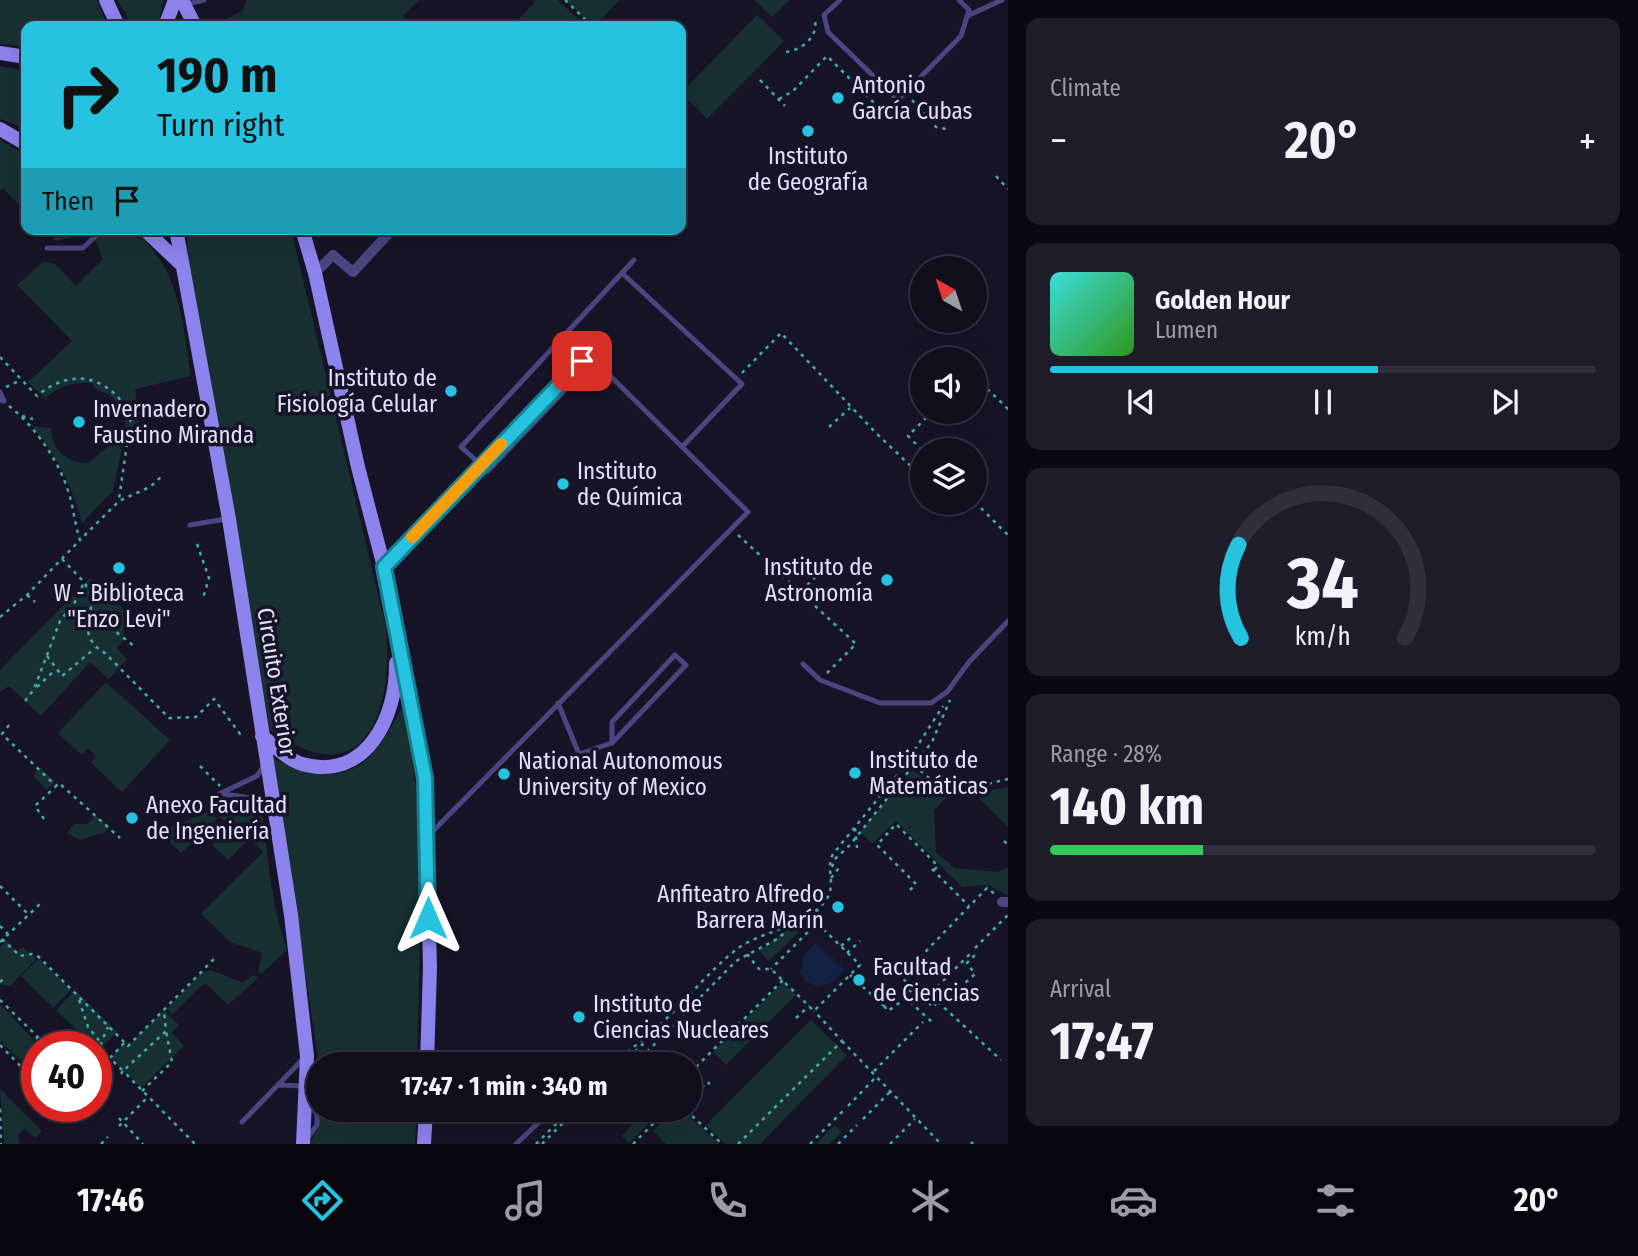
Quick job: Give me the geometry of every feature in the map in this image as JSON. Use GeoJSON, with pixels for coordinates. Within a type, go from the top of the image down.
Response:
{"type":"FeatureCollection","features":[{"type":"Feature","properties":{"kind":"street"},"geometry":{"type":"LineString","coordinates":[[106,0],[116,21]]}},
{"type":"Feature","properties":{"kind":"street"},"geometry":{"type":"LineString","coordinates":[[168,21],[180,2],[192,21]]}},
{"type":"Feature","properties":{"kind":"street"},"geometry":{"type":"LineString","coordinates":[[0,53],[21,56]]}},
{"type":"Feature","properties":{"kind":"street"},"geometry":{"type":"LineString","coordinates":[[150,235],[183,269]]}},
{"type":"Feature","properties":{"kind":"street","name":"Circuito Exterior"},"geometry":{"type":"LineString","coordinates":[[177,235],[229,519],[271,801],[291,915],[306,1054]]}},
{"type":"Feature","properties":{"kind":"street"},"geometry":{"type":"LineString","coordinates":[[304,235],[384,567],[425,778],[428,837],[426,1052]]}},
{"type":"Feature","properties":{"kind":"street"},"geometry":{"type":"LineString","coordinates":[[315,273],[333,255],[353,272],[387,235]]}},
{"type":"Feature","properties":{"kind":"street"},"geometry":{"type":"LineString","coordinates":[[262,736],[300,764],[327,767],[358,757],[376,737],[392,710],[396,676],[396,628]]}},
{"type":"Feature","properties":{"kind":"street"},"geometry":{"type":"LineString","coordinates":[[303,1144],[306,1120]]}},
{"type":"Feature","properties":{"kind":"street"},"geometry":{"type":"LineString","coordinates":[[424,1144],[425,1122]]}},
{"type":"Feature","properties":{"kind":"lane"},"geometry":{"type":"LineString","coordinates":[[180,2],[204,0]]}},
{"type":"Feature","properties":{"kind":"lane"},"geometry":{"type":"LineString","coordinates":[[840,0],[824,15],[828,32],[898,100],[961,36],[969,10],[959,0]]}},
{"type":"Feature","properties":{"kind":"lane"},"geometry":{"type":"LineString","coordinates":[[967,16],[1002,0]]}},
{"type":"Feature","properties":{"kind":"lane"},"geometry":{"type":"LineString","coordinates":[[47,248],[83,248],[97,235]]}},
{"type":"Feature","properties":{"kind":"lane"},"geometry":{"type":"LineString","coordinates":[[142,235],[183,269]]}},
{"type":"Feature","properties":{"kind":"lane"},"geometry":{"type":"LineString","coordinates":[[481,465],[461,446],[634,260]]}},
{"type":"Feature","properties":{"kind":"lane"},"geometry":{"type":"LineString","coordinates":[[622,274],[742,384],[682,447]]}},
{"type":"Feature","properties":{"kind":"lane"},"geometry":{"type":"LineString","coordinates":[[384,567],[588,354],[748,512],[428,837]]}},
{"type":"Feature","properties":{"kind":"lane"},"geometry":{"type":"LineString","coordinates":[[0,391],[2,401]]}},
{"type":"Feature","properties":{"kind":"lane"},"geometry":{"type":"LineString","coordinates":[[190,525],[229,519]]}},
{"type":"Feature","properties":{"kind":"lane"},"geometry":{"type":"LineString","coordinates":[[803,664],[820,680],[880,703],[932,703],[950,692],[969,663],[1008,621]]}},
{"type":"Feature","properties":{"kind":"lane"},"geometry":{"type":"LineString","coordinates":[[558,703],[579,754],[612,743],[686,666],[676,655],[612,722],[612,743]]}},
{"type":"Feature","properties":{"kind":"lane"},"geometry":{"type":"LineString","coordinates":[[267,761],[257,776],[219,794],[271,801]]}},
{"type":"Feature","properties":{"kind":"lane"},"geometry":{"type":"LineString","coordinates":[[242,1122],[278,1085],[306,1064]]}},
{"type":"Feature","properties":{"kind":"lane"},"geometry":{"type":"LineString","coordinates":[[278,1085],[306,1088]]}},
{"type":"Feature","properties":{"kind":"lane"},"geometry":{"type":"LineString","coordinates":[[516,1144],[539,1122]]}},
{"type":"Feature","properties":{"kind":"path"},"geometry":{"type":"LineString","coordinates":[[565,0],[587,21]]}},
{"type":"Feature","properties":{"kind":"path"},"geometry":{"type":"LineString","coordinates":[[786,52],[798,50],[812,36],[818,13]]}},
{"type":"Feature","properties":{"kind":"path"},"geometry":{"type":"LineString","coordinates":[[779,99],[793,91],[827,56],[885,114],[901,100]]}},
{"type":"Feature","properties":{"kind":"path"},"geometry":{"type":"LineString","coordinates":[[760,80],[785,106]]}},
{"type":"Feature","properties":{"kind":"path"},"geometry":{"type":"LineString","coordinates":[[914,104],[936,127],[946,129]]}},
{"type":"Feature","properties":{"kind":"path"},"geometry":{"type":"LineString","coordinates":[[996,176],[1008,189]]}},
{"type":"Feature","properties":{"kind":"path"},"geometry":{"type":"LineString","coordinates":[[736,379],[781,332],[910,465]]}},
{"type":"Feature","properties":{"kind":"path"},"geometry":{"type":"LineString","coordinates":[[0,357],[37,396],[61,380],[90,379],[111,390],[125,406],[131,416],[130,432],[119,501]]}},
{"type":"Feature","properties":{"kind":"path"},"geometry":{"type":"LineString","coordinates":[[0,391],[21,380]]}},
{"type":"Feature","properties":{"kind":"path"},"geometry":{"type":"LineString","coordinates":[[987,389],[1008,409]]}},
{"type":"Feature","properties":{"kind":"path"},"geometry":{"type":"LineString","coordinates":[[2,401],[22,416],[63,477],[80,540]]}},
{"type":"Feature","properties":{"kind":"path"},"geometry":{"type":"LineString","coordinates":[[830,427],[851,407]]}},
{"type":"Feature","properties":{"kind":"path"},"geometry":{"type":"LineString","coordinates":[[22,416],[33,419]]}},
{"type":"Feature","properties":{"kind":"path"},"geometry":{"type":"LineString","coordinates":[[910,438],[908,436],[920,424]]}},
{"type":"Feature","properties":{"kind":"path"},"geometry":{"type":"LineString","coordinates":[[0,617],[27,595],[119,501],[149,486],[160,477]]}},
{"type":"Feature","properties":{"kind":"path"},"geometry":{"type":"LineString","coordinates":[[987,514],[1008,535]]}},
{"type":"Feature","properties":{"kind":"path"},"geometry":{"type":"LineString","coordinates":[[731,529],[856,645],[820,680]]}},
{"type":"Feature","properties":{"kind":"path"},"geometry":{"type":"LineString","coordinates":[[197,544],[209,578],[203,598]]}},
{"type":"Feature","properties":{"kind":"path"},"geometry":{"type":"LineString","coordinates":[[62,559],[84,582],[94,600],[87,618],[87,633],[95,648],[105,653],[169,718],[196,717],[214,699],[243,738]]}},
{"type":"Feature","properties":{"kind":"path"},"geometry":{"type":"LineString","coordinates":[[800,592],[827,566],[861,565]]}},
{"type":"Feature","properties":{"kind":"path"},"geometry":{"type":"LineString","coordinates":[[34,689],[60,621],[75,603],[84,582]]}},
{"type":"Feature","properties":{"kind":"path"},"geometry":{"type":"LineString","coordinates":[[27,595],[35,602]]}},
{"type":"Feature","properties":{"kind":"path"},"geometry":{"type":"LineString","coordinates":[[87,618],[98,625],[107,625],[134,646]]}},
{"type":"Feature","properties":{"kind":"path"},"geometry":{"type":"LineString","coordinates":[[47,656],[62,676],[95,648]]}},
{"type":"Feature","properties":{"kind":"path"},"geometry":{"type":"LineString","coordinates":[[25,701],[34,689],[56,670]]}},
{"type":"Feature","properties":{"kind":"path"},"geometry":{"type":"LineString","coordinates":[[831,871],[835,859],[937,735],[950,692]]}},
{"type":"Feature","properties":{"kind":"path"},"geometry":{"type":"LineString","coordinates":[[627,1052],[660,1025],[737,949],[774,933],[809,913],[828,897],[833,853],[903,768],[920,738],[939,714],[950,692]]}},
{"type":"Feature","properties":{"kind":"path"},"geometry":{"type":"LineString","coordinates":[[9,725],[2,734],[56,786]]}},
{"type":"Feature","properties":{"kind":"path"},"geometry":{"type":"LineString","coordinates":[[914,764],[944,791],[958,791],[1008,779]]}},
{"type":"Feature","properties":{"kind":"path"},"geometry":{"type":"LineString","coordinates":[[200,766],[225,790]]}},
{"type":"Feature","properties":{"kind":"path"},"geometry":{"type":"LineString","coordinates":[[44,818],[35,806],[56,786],[63,775]]}},
{"type":"Feature","properties":{"kind":"path"},"geometry":{"type":"LineString","coordinates":[[56,786],[59,783],[120,838]]}},
{"type":"Feature","properties":{"kind":"path"},"geometry":{"type":"LineString","coordinates":[[910,890],[916,884],[877,845],[896,824],[938,866],[933,870],[970,906]]}},
{"type":"Feature","properties":{"kind":"path"},"geometry":{"type":"LineString","coordinates":[[854,827],[857,848]]}},
{"type":"Feature","properties":{"kind":"path"},"geometry":{"type":"LineString","coordinates":[[1004,841],[1008,845]]}},
{"type":"Feature","properties":{"kind":"path"},"geometry":{"type":"LineString","coordinates":[[831,877],[841,865]]}},
{"type":"Feature","properties":{"kind":"path"},"geometry":{"type":"LineString","coordinates":[[0,886],[28,914]]}},
{"type":"Feature","properties":{"kind":"path"},"geometry":{"type":"LineString","coordinates":[[953,1002],[949,997],[943,996],[933,1007],[901,977],[987,887],[1006,902]]}},
{"type":"Feature","properties":{"kind":"path"},"geometry":{"type":"LineString","coordinates":[[40,904],[1,940],[20,956],[32,954],[39,957],[128,1046],[215,958]]}},
{"type":"Feature","properties":{"kind":"path"},"geometry":{"type":"LineString","coordinates":[[747,954],[759,970],[771,969],[822,917],[815,909]]}},
{"type":"Feature","properties":{"kind":"path"},"geometry":{"type":"LineString","coordinates":[[647,1052],[736,961],[784,934],[809,913]]}},
{"type":"Feature","properties":{"kind":"path"},"geometry":{"type":"LineString","coordinates":[[925,999],[1008,915]]}},
{"type":"Feature","properties":{"kind":"path"},"geometry":{"type":"LineString","coordinates":[[814,1011],[860,965],[817,923]]}},
{"type":"Feature","properties":{"kind":"path"},"geometry":{"type":"LineString","coordinates":[[0,926],[8,934]]}},
{"type":"Feature","properties":{"kind":"path"},"geometry":{"type":"LineString","coordinates":[[841,946],[854,934]]}},
{"type":"Feature","properties":{"kind":"path"},"geometry":{"type":"LineString","coordinates":[[847,953],[860,941]]}},
{"type":"Feature","properties":{"kind":"path"},"geometry":{"type":"LineString","coordinates":[[949,997],[974,976],[975,970],[967,962],[974,956],[973,950]]}},
{"type":"Feature","properties":{"kind":"path"},"geometry":{"type":"LineString","coordinates":[[771,969],[874,1071],[875,1078],[941,1144]]}},
{"type":"Feature","properties":{"kind":"path"},"geometry":{"type":"LineString","coordinates":[[850,975],[888,1011],[906,998],[933,1023]]}},
{"type":"Feature","properties":{"kind":"path"},"geometry":{"type":"LineString","coordinates":[[0,982],[6,976]]}},
{"type":"Feature","properties":{"kind":"path"},"geometry":{"type":"LineString","coordinates":[[702,1061],[783,980]]}},
{"type":"Feature","properties":{"kind":"path"},"geometry":{"type":"LineString","coordinates":[[884,1006],[906,989],[918,994]]}},
{"type":"Feature","properties":{"kind":"path"},"geometry":{"type":"LineString","coordinates":[[78,996],[91,1031]]}},
{"type":"Feature","properties":{"kind":"path"},"geometry":{"type":"LineString","coordinates":[[0,1000],[31,1031]]}},
{"type":"Feature","properties":{"kind":"path"},"geometry":{"type":"LineString","coordinates":[[938,1002],[1001,1060]]}},
{"type":"Feature","properties":{"kind":"path"},"geometry":{"type":"LineString","coordinates":[[796,1018],[809,1006]]}},
{"type":"Feature","properties":{"kind":"path"},"geometry":{"type":"LineString","coordinates":[[142,1091],[172,1062],[164,1010]]}},
{"type":"Feature","properties":{"kind":"path"},"geometry":{"type":"LineString","coordinates":[[874,1071],[923,1022]]}},
{"type":"Feature","properties":{"kind":"path"},"geometry":{"type":"LineString","coordinates":[[106,1031],[108,1027]]}},
{"type":"Feature","properties":{"kind":"path"},"geometry":{"type":"LineString","coordinates":[[122,1072],[166,1031]]}},
{"type":"Feature","properties":{"kind":"path"},"geometry":{"type":"LineString","coordinates":[[738,1144],[844,1034]]}},
{"type":"Feature","properties":{"kind":"path"},"geometry":{"type":"LineString","coordinates":[[635,1052],[650,1037],[663,1036]]}},
{"type":"Feature","properties":{"kind":"path"},"geometry":{"type":"LineString","coordinates":[[124,1043],[110,1058],[147,1099],[195,1144]]}},
{"type":"Feature","properties":{"kind":"path"},"geometry":{"type":"LineString","coordinates":[[0,1045],[21,1067]]}},
{"type":"Feature","properties":{"kind":"path"},"geometry":{"type":"LineString","coordinates":[[848,1106],[875,1078]]}},
{"type":"Feature","properties":{"kind":"path"},"geometry":{"type":"LineString","coordinates":[[702,1087],[707,1082],[710,1084]]}},
{"type":"Feature","properties":{"kind":"path"},"geometry":{"type":"LineString","coordinates":[[863,1119],[890,1092]]}},
{"type":"Feature","properties":{"kind":"path"},"geometry":{"type":"LineString","coordinates":[[119,1126],[147,1099]]}},
{"type":"Feature","properties":{"kind":"path"},"geometry":{"type":"LineString","coordinates":[[0,1109],[1,1144]]}},
{"type":"Feature","properties":{"kind":"path"},"geometry":{"type":"LineString","coordinates":[[810,1144],[843,1111]]}},
{"type":"Feature","properties":{"kind":"path"},"geometry":{"type":"LineString","coordinates":[[119,1118],[143,1144]]}},
{"type":"Feature","properties":{"kind":"path"},"geometry":{"type":"LineString","coordinates":[[890,1144],[915,1119]]}},
{"type":"Feature","properties":{"kind":"path"},"geometry":{"type":"LineString","coordinates":[[536,1144],[558,1122]]}},
{"type":"Feature","properties":{"kind":"path"},"geometry":{"type":"LineString","coordinates":[[542,1144],[564,1122]]}},
{"type":"Feature","properties":{"kind":"path"},"geometry":{"type":"LineString","coordinates":[[633,1144],[655,1122]]}},
{"type":"Feature","properties":{"kind":"path"},"geometry":{"type":"LineString","coordinates":[[699,1122],[722,1144]]}},
{"type":"Feature","properties":{"kind":"path"},"geometry":{"type":"LineString","coordinates":[[838,1144],[857,1125]]}},
{"type":"Feature","properties":{"kind":"path"},"geometry":{"type":"LineString","coordinates":[[101,1144],[108,1138]]}},
{"type":"Feature","properties":{"kind":"green space"},"geometry":{"type":"Polygon","coordinates":[[[0,0],[97,0],[105,21],[21,21],[21,46],[0,44],[0,0]]]}},
{"type":"Feature","properties":{"kind":"green space"},"geometry":{"type":"Polygon","coordinates":[[[117,0],[164,0],[158,21],[130,21],[117,0]]]}},
{"type":"Feature","properties":{"kind":"green space"},"geometry":{"type":"Polygon","coordinates":[[[247,0],[419,0],[403,16],[408,21],[222,21],[242,11],[247,0]]]}},
{"type":"Feature","properties":{"kind":"green space"},"geometry":{"type":"Polygon","coordinates":[[[534,0],[558,0],[580,21],[517,21],[534,0]]]}},
{"type":"Feature","properties":{"kind":"green space"},"geometry":{"type":"Polygon","coordinates":[[[565,0],[619,0],[600,21],[587,21],[565,0]]]}},
{"type":"Feature","properties":{"kind":"green space"},"geometry":{"type":"Polygon","coordinates":[[[755,0],[789,0],[772,17],[755,0]]]}},
{"type":"Feature","properties":{"kind":"green space"},"geometry":{"type":"Polygon","coordinates":[[[757,15],[784,41],[707,119],[686,98],[686,88],[757,15]]]}},
{"type":"Feature","properties":{"kind":"green space"},"geometry":{"type":"Polygon","coordinates":[[[0,66],[21,70],[21,127],[0,119],[0,66]]]}},
{"type":"Feature","properties":{"kind":"green space"},"geometry":{"type":"Polygon","coordinates":[[[0,140],[21,152],[21,207],[3,188],[0,191],[0,140]]]}},
{"type":"Feature","properties":{"kind":"green space"},"geometry":{"type":"Polygon","coordinates":[[[50,235],[80,235],[56,241],[50,235]]]}},
{"type":"Feature","properties":{"kind":"green space"},"geometry":{"type":"Polygon","coordinates":[[[93,235],[138,235],[160,259],[176,295],[191,376],[135,389],[140,430],[125,433],[126,417],[111,396],[94,388],[92,383],[67,386],[45,398],[28,382],[72,341],[17,285],[44,261],[55,264],[76,286],[103,259],[93,235]]]}},
{"type":"Feature","properties":{"kind":"green space"},"geometry":{"type":"Polygon","coordinates":[[[187,235],[292,235],[386,628],[387,659],[378,715],[367,736],[351,749],[330,754],[303,749],[270,730],[188,260],[187,235]]]}},
{"type":"Feature","properties":{"kind":"green space"},"geometry":{"type":"Polygon","coordinates":[[[32,426],[51,428],[54,443],[62,454],[73,461],[88,463],[110,445],[113,432],[125,433],[113,491],[82,523],[63,472],[32,426]]]}},
{"type":"Feature","properties":{"kind":"green space"},"geometry":{"type":"Polygon","coordinates":[[[90,578],[131,616],[124,624],[123,641],[117,648],[127,659],[109,679],[90,662],[41,716],[9,686],[0,692],[0,670],[90,578]]]}},
{"type":"Feature","properties":{"kind":"green space"},"geometry":{"type":"Polygon","coordinates":[[[106,682],[170,740],[122,792],[91,763],[96,756],[88,748],[82,755],[58,733],[106,682]]]}},
{"type":"Feature","properties":{"kind":"green space"},"geometry":{"type":"Polygon","coordinates":[[[403,707],[416,788],[422,855],[417,1052],[317,1052],[272,757],[297,769],[337,774],[362,763],[385,737],[403,707]]]}},
{"type":"Feature","properties":{"kind":"green space"},"geometry":{"type":"Polygon","coordinates":[[[39,767],[55,781],[47,790],[33,776],[39,767]]]}},
{"type":"Feature","properties":{"kind":"green space"},"geometry":{"type":"Polygon","coordinates":[[[913,770],[941,793],[949,795],[934,810],[936,852],[955,868],[998,872],[1008,867],[1008,895],[988,885],[962,887],[896,821],[872,844],[860,831],[913,770]]]}},
{"type":"Feature","properties":{"kind":"green space"},"geometry":{"type":"Polygon","coordinates":[[[1008,787],[1008,827],[979,798],[986,791],[1008,787]]]}},
{"type":"Feature","properties":{"kind":"green space"},"geometry":{"type":"Polygon","coordinates":[[[230,799],[261,804],[273,895],[287,950],[261,974],[258,972],[262,953],[230,942],[201,914],[263,852],[235,823],[232,826],[209,810],[230,799]]]}},
{"type":"Feature","properties":{"kind":"green space"},"geometry":{"type":"Polygon","coordinates":[[[207,812],[218,818],[181,853],[159,832],[207,812]]]}},
{"type":"Feature","properties":{"kind":"green space"},"geometry":{"type":"Polygon","coordinates":[[[96,815],[109,827],[105,832],[80,840],[67,833],[74,824],[87,824],[96,815]]]}},
{"type":"Feature","properties":{"kind":"green space"},"geometry":{"type":"Polygon","coordinates":[[[231,827],[247,841],[228,860],[212,845],[231,827]]]}},
{"type":"Feature","properties":{"kind":"green space"},"geometry":{"type":"Polygon","coordinates":[[[807,914],[812,919],[769,961],[759,951],[807,914]]]}},
{"type":"Feature","properties":{"kind":"green space"},"geometry":{"type":"Polygon","coordinates":[[[7,941],[17,951],[23,947],[36,959],[10,986],[0,984],[0,947],[7,941]]]}},
{"type":"Feature","properties":{"kind":"green space"},"geometry":{"type":"Polygon","coordinates":[[[39,958],[71,990],[53,1008],[21,976],[39,958]]]}},
{"type":"Feature","properties":{"kind":"green space"},"geometry":{"type":"Polygon","coordinates":[[[211,970],[243,983],[253,975],[258,978],[228,1005],[207,984],[202,985],[172,1015],[167,1009],[200,974],[211,970]]]}},
{"type":"Feature","properties":{"kind":"green space"},"geometry":{"type":"Polygon","coordinates":[[[783,982],[796,995],[726,1065],[713,1052],[783,982]]]}},
{"type":"Feature","properties":{"kind":"green space"},"geometry":{"type":"Polygon","coordinates":[[[75,990],[117,1032],[112,1037],[112,1031],[78,1031],[56,1010],[75,990]]]}},
{"type":"Feature","properties":{"kind":"green space"},"geometry":{"type":"Polygon","coordinates":[[[0,1004],[26,1031],[21,1031],[21,1061],[0,1041],[0,1004]]]}},
{"type":"Feature","properties":{"kind":"green space"},"geometry":{"type":"Polygon","coordinates":[[[164,1010],[179,1025],[172,1033],[184,1046],[141,1088],[112,1060],[112,1056],[124,1043],[128,1046],[164,1010]]]}},
{"type":"Feature","properties":{"kind":"green space"},"geometry":{"type":"Polygon","coordinates":[[[811,1020],[847,1055],[760,1144],[725,1144],[706,1125],[811,1020]]]}},
{"type":"Feature","properties":{"kind":"green space"},"geometry":{"type":"Polygon","coordinates":[[[0,1089],[21,1110],[21,1122],[33,1122],[42,1131],[35,1138],[25,1128],[18,1135],[19,1144],[4,1144],[0,1089]]]}},
{"type":"Feature","properties":{"kind":"green space"},"geometry":{"type":"Polygon","coordinates":[[[319,1122],[416,1122],[415,1144],[309,1144],[319,1122]]]}},
{"type":"Feature","properties":{"kind":"green space"},"geometry":{"type":"Polygon","coordinates":[[[635,1122],[650,1122],[629,1143],[622,1136],[635,1122]]]}},
{"type":"Feature","properties":{"kind":"green space"},"geometry":{"type":"Polygon","coordinates":[[[662,1122],[696,1122],[719,1144],[666,1144],[653,1131],[662,1122]]]}},
{"type":"Feature","properties":{"kind":"green space"},"geometry":{"type":"Polygon","coordinates":[[[834,1125],[842,1132],[830,1144],[816,1144],[834,1125]]]}},
{"type":"Feature","properties":{"kind":"water"},"geometry":{"type":"Polygon","coordinates":[[[816,942],[845,970],[831,983],[818,987],[805,981],[800,972],[804,955],[816,942]]]}},
{"type":"Feature","properties":{"kind":"slow traffic"},"geometry":{"type":"LineString","coordinates":[[412,537],[501,444]]}},
{"type":"Feature","properties":{"kind":"place","name":"Antonio García Cubas"},"geometry":{"type":"Point","coordinates":[838,98]}},
{"type":"Feature","properties":{"kind":"place","name":"Instituto de Geografía"},"geometry":{"type":"Point","coordinates":[808,131]}},
{"type":"Feature","properties":{"kind":"place","name":"Instituto de Fisiología Celular"},"geometry":{"type":"Point","coordinates":[451,391]}},
{"type":"Feature","properties":{"kind":"place","name":"Invernadero Faustino Miranda"},"geometry":{"type":"Point","coordinates":[79,422]}},
{"type":"Feature","properties":{"kind":"place","name":"Instituto de Química"},"geometry":{"type":"Point","coordinates":[563,484]}},
{"type":"Feature","properties":{"kind":"place","name":"W - Biblioteca \"Enzo Levi\""},"geometry":{"type":"Point","coordinates":[119,568]}},
{"type":"Feature","properties":{"kind":"place","name":"Instituto de Astronomía"},"geometry":{"type":"Point","coordinates":[887,580]}},
{"type":"Feature","properties":{"kind":"place","name":"Instituto de Matemáticas"},"geometry":{"type":"Point","coordinates":[855,773]}},
{"type":"Feature","properties":{"kind":"place","name":"National Autonomous University of Mexico"},"geometry":{"type":"Point","coordinates":[504,774]}},
{"type":"Feature","properties":{"kind":"place","name":"Anexo Facultad de Ingeniería"},"geometry":{"type":"Point","coordinates":[132,818]}},
{"type":"Feature","properties":{"kind":"place","name":"Anfiteatro Alfredo Barrera Marín"},"geometry":{"type":"Point","coordinates":[838,907]}},
{"type":"Feature","properties":{"kind":"place","name":"Facultad de Ciencias"},"geometry":{"type":"Point","coordinates":[859,980]}},
{"type":"Feature","properties":{"kind":"place","name":"Instituto de Ciencias Nucleares"},"geometry":{"type":"Point","coordinates":[579,1017]}},
{"type":"Feature","properties":{"kind":"route"},"geometry":{"type":"LineString","coordinates":[[428,918],[425,778],[384,567],[582,361]]}}]}
